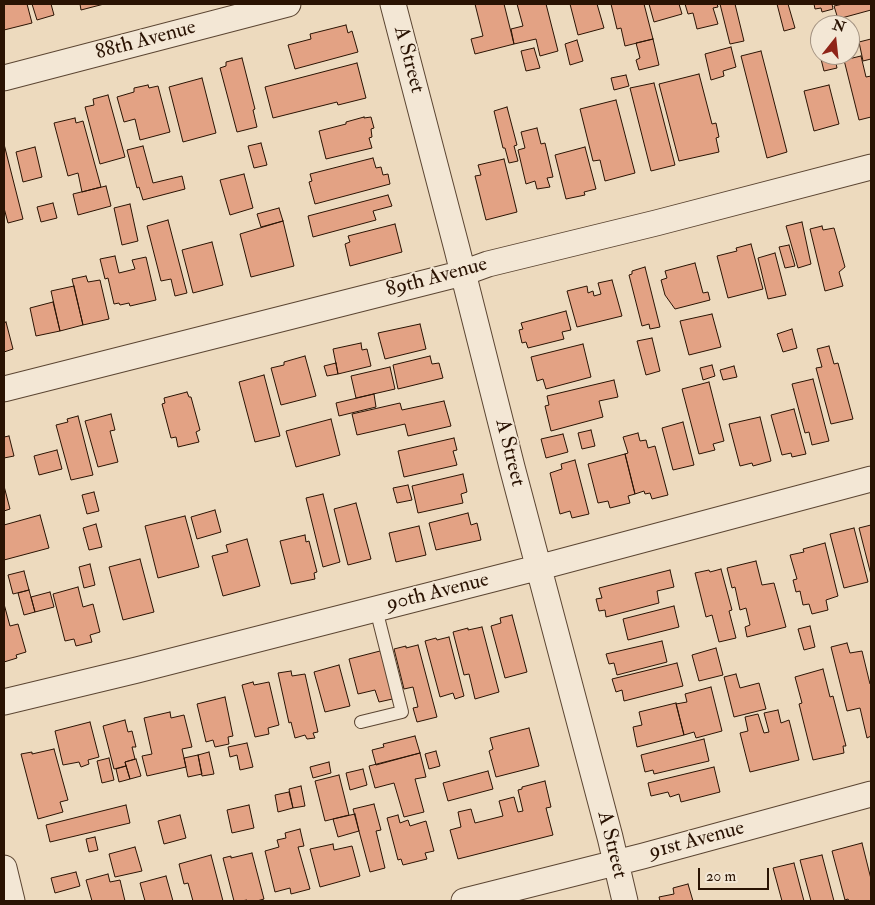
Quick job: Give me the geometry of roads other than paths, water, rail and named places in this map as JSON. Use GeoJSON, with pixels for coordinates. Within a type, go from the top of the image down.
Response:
{"type":"FeatureCollection","features":[{"type":"Feature","properties":{"kind":"street","name":"88th Avenue"},"geometry":{"type":"LineString","coordinates":[[4,78],[288,4]]}},
{"type":"Feature","properties":{"kind":"street","name":"A Street"},"geometry":{"type":"LineString","coordinates":[[393,4],[625,901]]}},
{"type":"Feature","properties":{"kind":"street","name":"89th Avenue"},"geometry":{"type":"LineString","coordinates":[[4,389],[871,167]]}},
{"type":"Feature","properties":{"kind":"street","name":"90th Avenue"},"geometry":{"type":"LineString","coordinates":[[4,702],[147,668],[871,479]]}},
{"type":"Feature","properties":{"kind":"street","name":"91st Avenue"},"geometry":{"type":"LineString","coordinates":[[464,901],[871,794]]}},
{"type":"Feature","properties":{"kind":"street"},"geometry":{"type":"LineString","coordinates":[[4,868],[12,901]]}},
{"type":"Feature","properties":{"kind":"lane"},"geometry":{"type":"LineString","coordinates":[[361,722],[402,712],[376,609]]}}]}
